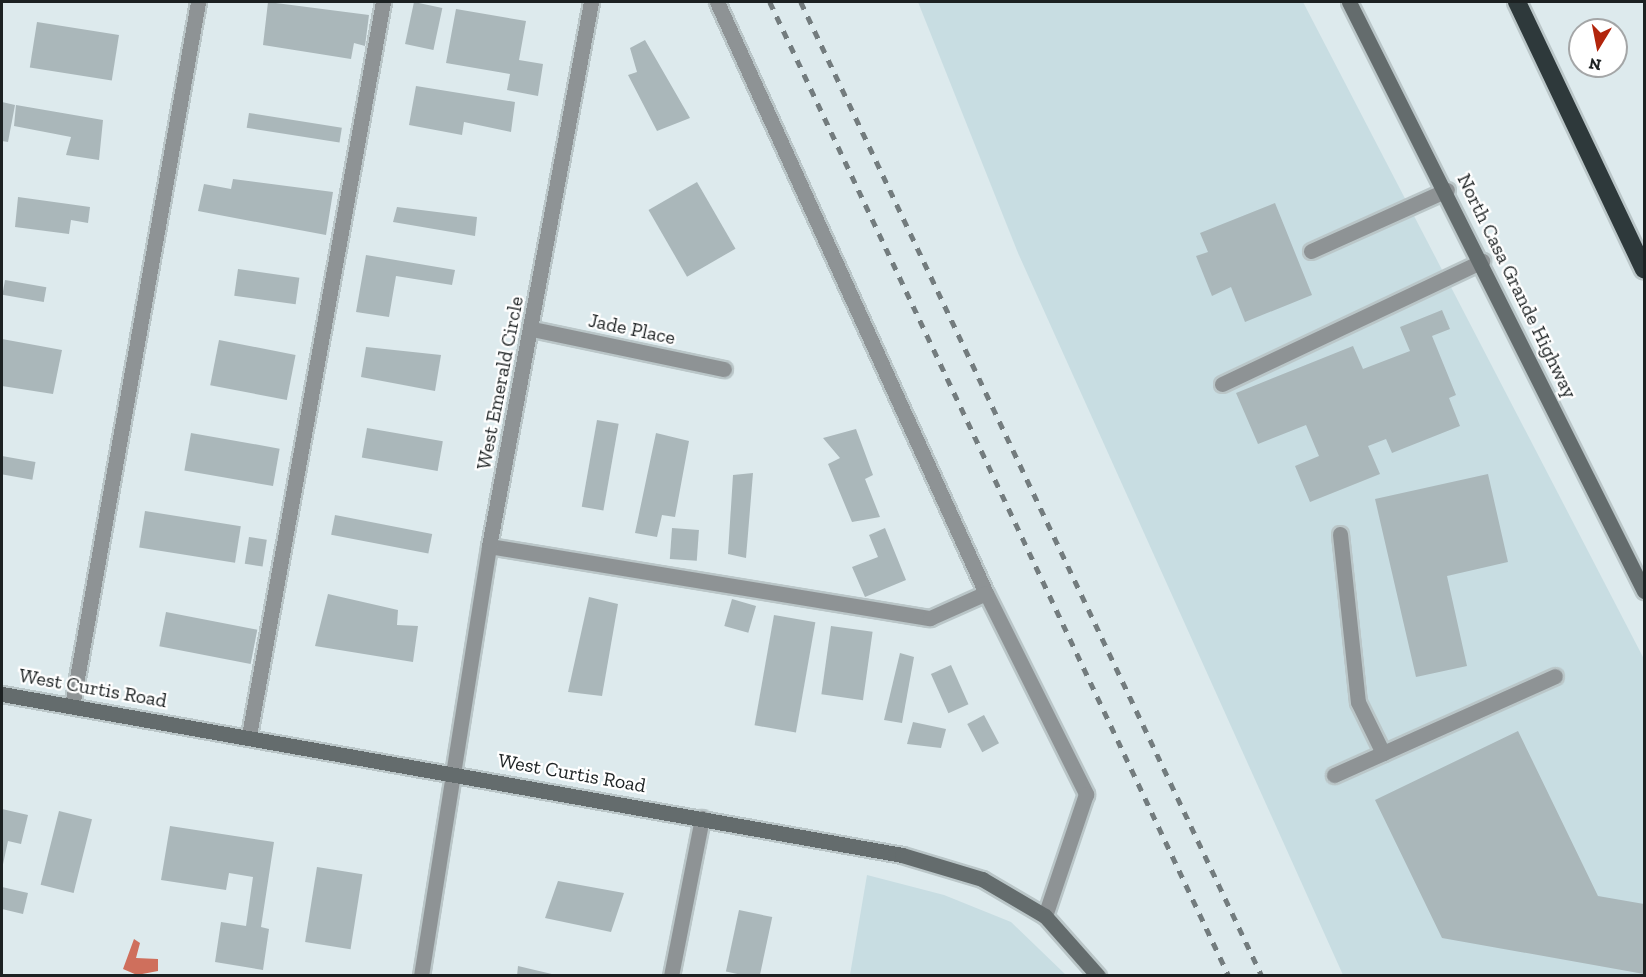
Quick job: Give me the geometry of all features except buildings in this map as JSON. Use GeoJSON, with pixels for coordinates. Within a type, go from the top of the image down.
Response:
{"type":"FeatureCollection","features":[{"type":"Feature","properties":{"kind":"highway"},"geometry":{"type":"LineString","coordinates":[[1517,2],[1644,270]]}},
{"type":"Feature","properties":{"kind":"street"},"geometry":{"type":"LineString","coordinates":[[72,706],[198,2]]}},
{"type":"Feature","properties":{"kind":"street"},"geometry":{"type":"LineString","coordinates":[[249,735],[383,2]]}},
{"type":"Feature","properties":{"kind":"street","name":"West Emerald Circle"},"geometry":{"type":"LineString","coordinates":[[421,975],[450,772],[489,546],[532,329],[591,2]]}},
{"type":"Feature","properties":{"kind":"street"},"geometry":{"type":"LineString","coordinates":[[717,2],[986,593],[1086,794],[1045,916]]}},
{"type":"Feature","properties":{"kind":"street","name":"North Casa Grande Highway"},"geometry":{"type":"LineString","coordinates":[[1349,2],[1447,190],[1644,591]]}},
{"type":"Feature","properties":{"kind":"street"},"geometry":{"type":"LineString","coordinates":[[1311,251],[1447,190]]}},
{"type":"Feature","properties":{"kind":"street"},"geometry":{"type":"LineString","coordinates":[[1222,384],[1482,261]]}},
{"type":"Feature","properties":{"kind":"street","name":"Jade Place"},"geometry":{"type":"LineString","coordinates":[[532,329],[724,369]]}},
{"type":"Feature","properties":{"kind":"street"},"geometry":{"type":"LineString","coordinates":[[1340,534],[1358,702],[1383,753]]}},
{"type":"Feature","properties":{"kind":"street"},"geometry":{"type":"LineString","coordinates":[[489,546],[930,618],[986,593]]}},
{"type":"Feature","properties":{"kind":"street"},"geometry":{"type":"LineString","coordinates":[[1334,775],[1555,676]]}},
{"type":"Feature","properties":{"kind":"street","name":"West Curtis Road"},"geometry":{"type":"LineString","coordinates":[[2,694],[249,735],[902,855],[982,879],[1045,916],[1098,975]]}},
{"type":"Feature","properties":{"kind":"street"},"geometry":{"type":"LineString","coordinates":[[671,975],[702,818]]}},
{"type":"Feature","properties":{"kind":"shaded area"},"geometry":{"type":"Polygon","coordinates":[[[918,2],[1303,2],[1644,659],[1644,975],[1343,975],[1018,253],[918,2]]]}},
{"type":"Feature","properties":{"kind":"shaded area"},"geometry":{"type":"Polygon","coordinates":[[[867,875],[944,895],[1011,922],[1066,975],[850,975],[867,875]]]}},
{"type":"Feature","properties":{"kind":"shaded area"},"geometry":{"type":"Polygon","coordinates":[[[134,939],[140,943],[136,958],[158,959],[158,971],[137,975],[123,969],[134,939]]]}},
{"type":"Feature","properties":{"kind":"railway"},"geometry":{"type":"LineString","coordinates":[[770,2],[1229,976]]}},
{"type":"Feature","properties":{"kind":"railway"},"geometry":{"type":"LineString","coordinates":[[801,2],[1262,976]]}}]}
